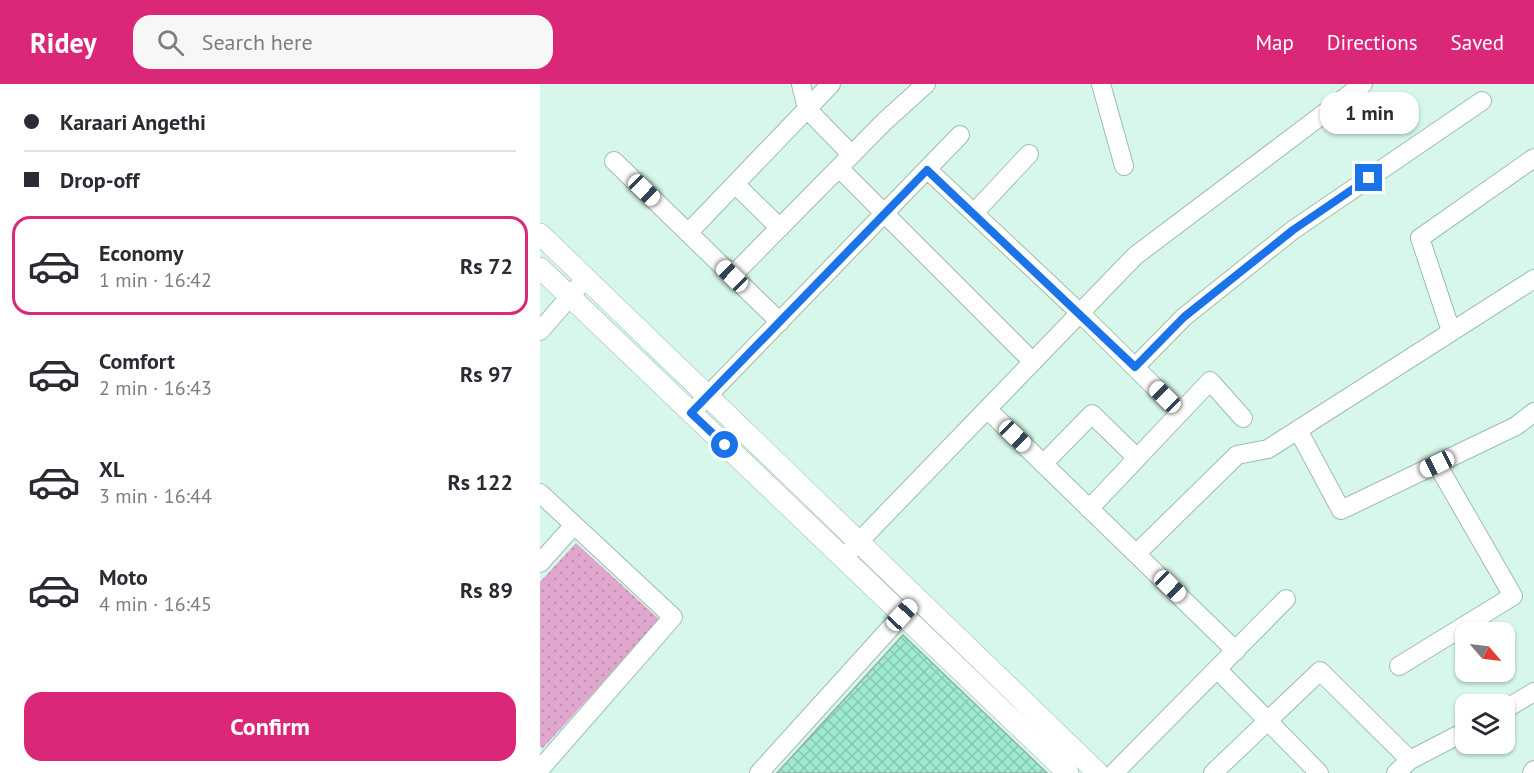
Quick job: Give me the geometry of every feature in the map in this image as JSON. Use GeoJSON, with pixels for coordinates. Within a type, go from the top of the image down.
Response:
{"type":"FeatureCollection","features":[{"type":"Feature","properties":{"kind":"street"},"geometry":{"type":"LineString","coordinates":[[801,84],[807,109],[852,155]]}},
{"type":"Feature","properties":{"kind":"street"},"geometry":{"type":"LineString","coordinates":[[688,233],[831,84]]}},
{"type":"Feature","properties":{"kind":"street"},"geometry":{"type":"LineString","coordinates":[[732,276],[926,84]]}},
{"type":"Feature","properties":{"kind":"street"},"geometry":{"type":"LineString","coordinates":[[1101,84],[1124,166]]}},
{"type":"Feature","properties":{"kind":"street"},"geometry":{"type":"LineString","coordinates":[[843,558],[1135,256],[1363,84]]}},
{"type":"Feature","properties":{"kind":"street"},"geometry":{"type":"LineString","coordinates":[[1135,367],[1184,317],[1293,230],[1482,101]]}},
{"type":"Feature","properties":{"kind":"street"},"geometry":{"type":"LineString","coordinates":[[691,413],[960,135]]}},
{"type":"Feature","properties":{"kind":"street"},"geometry":{"type":"LineString","coordinates":[[974,213],[1029,154]]}},
{"type":"Feature","properties":{"kind":"street"},"geometry":{"type":"LineString","coordinates":[[1451,331],[1420,238],[1534,158]]}},
{"type":"Feature","properties":{"kind":"street"},"geometry":{"type":"LineString","coordinates":[[614,161],[780,322]]}},
{"type":"Feature","properties":{"kind":"street"},"geometry":{"type":"LineString","coordinates":[[839,168],[1033,362]]}},
{"type":"Feature","properties":{"kind":"street"},"geometry":{"type":"LineString","coordinates":[[927,170],[1080,313],[1180,412]]}},
{"type":"Feature","properties":{"kind":"street"},"geometry":{"type":"LineString","coordinates":[[735,184],[780,228]]}},
{"type":"Feature","properties":{"kind":"street"},"geometry":{"type":"LineString","coordinates":[[540,234],[1098,773]]}},
{"type":"Feature","properties":{"kind":"street"},"geometry":{"type":"LineString","coordinates":[[540,268],[1068,773]]}},
{"type":"Feature","properties":{"kind":"street"},"geometry":{"type":"LineString","coordinates":[[540,331],[586,278]]}},
{"type":"Feature","properties":{"kind":"street"},"geometry":{"type":"LineString","coordinates":[[1137,554],[1238,455],[1268,449],[1534,279]]}},
{"type":"Feature","properties":{"kind":"street"},"geometry":{"type":"LineString","coordinates":[[1089,509],[1210,381],[1244,418]]}},
{"type":"Feature","properties":{"kind":"street"},"geometry":{"type":"LineString","coordinates":[[987,409],[1236,651]]}},
{"type":"Feature","properties":{"kind":"street"},"geometry":{"type":"LineString","coordinates":[[1298,430],[1341,510],[1516,426],[1534,412]]}},
{"type":"Feature","properties":{"kind":"street"},"geometry":{"type":"LineString","coordinates":[[1043,464],[1092,414],[1137,458]]}},
{"type":"Feature","properties":{"kind":"street"},"geometry":{"type":"LineString","coordinates":[[1399,666],[1513,596],[1437,464]]}},
{"type":"Feature","properties":{"kind":"street"},"geometry":{"type":"LineString","coordinates":[[540,493],[673,617],[542,767],[540,765]]}},
{"type":"Feature","properties":{"kind":"street"},"geometry":{"type":"LineString","coordinates":[[540,563],[574,525]]}},
{"type":"Feature","properties":{"kind":"street"},"geometry":{"type":"LineString","coordinates":[[759,773],[917,598]]}},
{"type":"Feature","properties":{"kind":"street"},"geometry":{"type":"LineString","coordinates":[[1114,773],[1286,599]]}},
{"type":"Feature","properties":{"kind":"street"},"geometry":{"type":"LineString","coordinates":[[1217,669],[1319,773]]}},
{"type":"Feature","properties":{"kind":"street"},"geometry":{"type":"LineString","coordinates":[[1213,773],[1320,671],[1410,760]]}},
{"type":"Feature","properties":{"kind":"street"},"geometry":{"type":"LineString","coordinates":[[1515,703],[1534,692]]}},
{"type":"Feature","properties":{"kind":"street"},"geometry":{"type":"LineString","coordinates":[[1396,773],[1410,760],[1455,737]]}},
{"type":"Feature","properties":{"kind":"shaded area"},"geometry":{"type":"Polygon","coordinates":[[[576,543],[660,620],[543,748],[540,746],[540,582],[576,543]]]}},
{"type":"Feature","properties":{"kind":"building"},"geometry":{"type":"Polygon","coordinates":[[[903,635],[1047,773],[777,773],[903,635]]]}},
{"type":"Feature","properties":{"kind":"route"},"geometry":{"type":"LineString","coordinates":[[725,445],[691,413],[927,170],[1135,367],[1184,317],[1293,230],[1369,178]]}}]}
